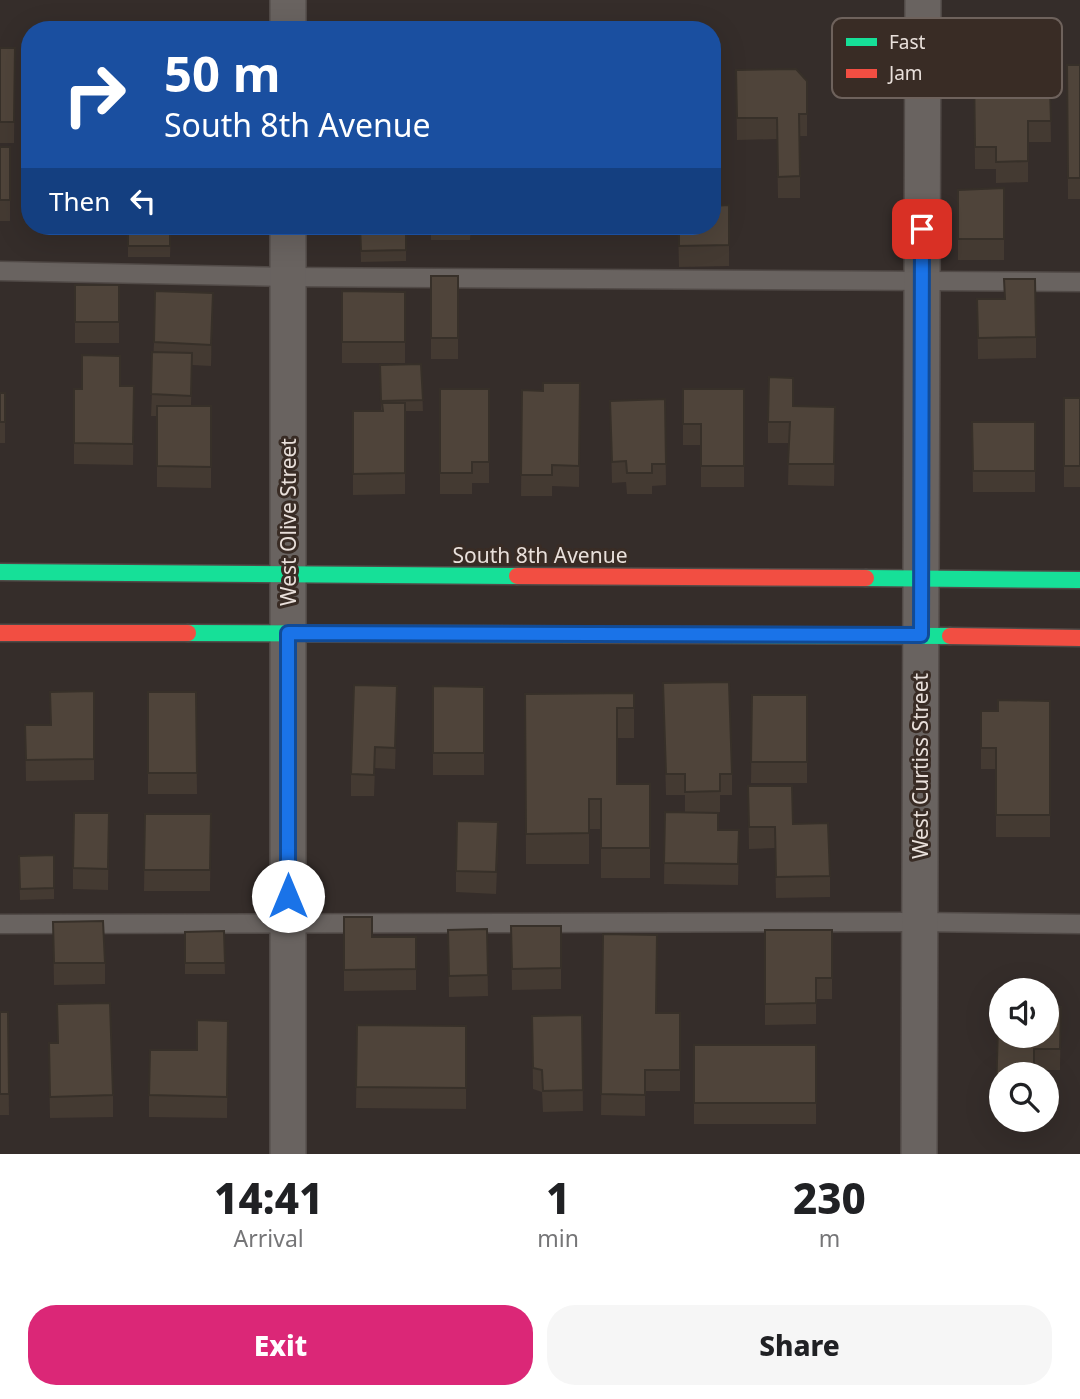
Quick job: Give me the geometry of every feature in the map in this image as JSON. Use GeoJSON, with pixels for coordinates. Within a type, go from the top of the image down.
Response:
{"type":"FeatureCollection","features":[{"type":"Feature","properties":{"kind":"street"},"geometry":{"type":"LineString","coordinates":[[288,0],[288,21]]}},
{"type":"Feature","properties":{"kind":"street","name":"West Curtiss Street"},"geometry":{"type":"LineString","coordinates":[[923,0],[923,18]]}},
{"type":"Feature","properties":{"kind":"street","name":"West Curtiss Street"},"geometry":{"type":"LineString","coordinates":[[919,1154],[923,98]]}},
{"type":"Feature","properties":{"kind":"street","name":"West Olive Street"},"geometry":{"type":"LineString","coordinates":[[288,235],[288,1154]]}},
{"type":"Feature","properties":{"kind":"street","name":"South 8th Avenue"},"geometry":{"type":"LineString","coordinates":[[0,572],[1080,580]]}},
{"type":"Feature","properties":{"kind":"street"},"geometry":{"type":"LineString","coordinates":[[0,633],[921,635],[1080,638]]}},
{"type":"Feature","properties":{"kind":"lane"},"geometry":{"type":"LineString","coordinates":[[0,271],[288,277],[1080,282]]}},
{"type":"Feature","properties":{"kind":"lane"},"geometry":{"type":"LineString","coordinates":[[0,924],[1080,924]]}},
{"type":"Feature","properties":{"kind":"building"},"geometry":{"type":"Polygon","coordinates":[[[0,48],[15,48],[14,122],[0,122],[0,48]]]}},
{"type":"Feature","properties":{"kind":"building"},"geometry":{"type":"Polygon","coordinates":[[[1067,65],[1080,65],[1080,178],[1068,178],[1067,65]]]}},
{"type":"Feature","properties":{"kind":"building"},"geometry":{"type":"Polygon","coordinates":[[[796,69],[807,81],[807,114],[799,114],[800,176],[778,177],[777,118],[737,118],[736,70],[796,69]]]}},
{"type":"Feature","properties":{"kind":"building"},"geometry":{"type":"Polygon","coordinates":[[[974,98],[1050,98],[1051,121],[1028,121],[1028,161],[996,162],[996,147],[975,147],[974,98]]]}},
{"type":"Feature","properties":{"kind":"building"},"geometry":{"type":"Polygon","coordinates":[[[0,147],[10,147],[10,200],[0,200],[0,147]]]}},
{"type":"Feature","properties":{"kind":"building"},"geometry":{"type":"Polygon","coordinates":[[[1004,188],[1004,239],[958,239],[958,190],[1004,188]]]}},
{"type":"Feature","properties":{"kind":"building"},"geometry":{"type":"Polygon","coordinates":[[[721,205],[729,205],[729,245],[679,246],[679,235],[721,235],[721,205]]]}},
{"type":"Feature","properties":{"kind":"building"},"geometry":{"type":"Polygon","coordinates":[[[128,235],[170,235],[170,246],[128,246],[128,235]]]}},
{"type":"Feature","properties":{"kind":"building"},"geometry":{"type":"Polygon","coordinates":[[[360,235],[406,235],[406,250],[361,251],[360,235]]]}},
{"type":"Feature","properties":{"kind":"building"},"geometry":{"type":"Polygon","coordinates":[[[431,276],[458,276],[458,338],[431,338],[431,276]]]}},
{"type":"Feature","properties":{"kind":"building"},"geometry":{"type":"Polygon","coordinates":[[[1004,279],[1035,279],[1036,337],[978,338],[977,299],[1005,299],[1004,279]]]}},
{"type":"Feature","properties":{"kind":"building"},"geometry":{"type":"Polygon","coordinates":[[[75,285],[119,285],[119,322],[75,322],[75,285]]]}},
{"type":"Feature","properties":{"kind":"building"},"geometry":{"type":"Polygon","coordinates":[[[155,291],[213,293],[211,345],[154,342],[155,291]]]}},
{"type":"Feature","properties":{"kind":"building"},"geometry":{"type":"Polygon","coordinates":[[[342,291],[405,292],[405,342],[342,342],[342,291]]]}},
{"type":"Feature","properties":{"kind":"building"},"geometry":{"type":"Polygon","coordinates":[[[152,352],[192,353],[191,396],[151,394],[152,352]]]}},
{"type":"Feature","properties":{"kind":"building"},"geometry":{"type":"Polygon","coordinates":[[[82,355],[120,356],[120,386],[134,386],[133,444],[74,443],[74,389],[82,389],[82,355]]]}},
{"type":"Feature","properties":{"kind":"building"},"geometry":{"type":"Polygon","coordinates":[[[421,364],[423,400],[381,401],[380,365],[421,364]]]}},
{"type":"Feature","properties":{"kind":"building"},"geometry":{"type":"Polygon","coordinates":[[[769,377],[793,378],[793,406],[835,407],[834,464],[788,464],[790,422],[768,422],[769,377]]]}},
{"type":"Feature","properties":{"kind":"building"},"geometry":{"type":"Polygon","coordinates":[[[543,383],[580,383],[579,466],[552,465],[552,475],[521,475],[522,390],[543,391],[543,383]]]}},
{"type":"Feature","properties":{"kind":"building"},"geometry":{"type":"Polygon","coordinates":[[[440,389],[489,389],[489,462],[472,462],[472,473],[440,473],[440,389]]]}},
{"type":"Feature","properties":{"kind":"building"},"geometry":{"type":"Polygon","coordinates":[[[683,389],[744,389],[744,466],[701,466],[701,424],[683,424],[683,389]]]}},
{"type":"Feature","properties":{"kind":"building"},"geometry":{"type":"Polygon","coordinates":[[[0,393],[5,393],[5,422],[0,422],[0,393]]]}},
{"type":"Feature","properties":{"kind":"building"},"geometry":{"type":"Polygon","coordinates":[[[1064,398],[1080,398],[1080,466],[1064,466],[1064,398]]]}},
{"type":"Feature","properties":{"kind":"building"},"geometry":{"type":"Polygon","coordinates":[[[665,399],[666,464],[652,464],[652,473],[627,473],[626,461],[612,462],[610,401],[665,399]]]}},
{"type":"Feature","properties":{"kind":"building"},"geometry":{"type":"Polygon","coordinates":[[[382,403],[405,403],[405,473],[353,474],[353,411],[383,411],[382,403]]]}},
{"type":"Feature","properties":{"kind":"building"},"geometry":{"type":"Polygon","coordinates":[[[157,406],[211,406],[211,467],[157,466],[157,406]]]}},
{"type":"Feature","properties":{"kind":"building"},"geometry":{"type":"Polygon","coordinates":[[[972,422],[1035,422],[1035,471],[973,471],[972,422]]]}},
{"type":"Feature","properties":{"kind":"building"},"geometry":{"type":"Polygon","coordinates":[[[729,682],[732,774],[720,774],[720,791],[685,792],[685,774],[666,774],[663,683],[729,682]]]}},
{"type":"Feature","properties":{"kind":"building"},"geometry":{"type":"Polygon","coordinates":[[[354,685],[397,686],[395,748],[375,747],[374,775],[351,774],[354,685]]]}},
{"type":"Feature","properties":{"kind":"building"},"geometry":{"type":"Polygon","coordinates":[[[433,686],[484,687],[484,753],[433,753],[433,686]]]}},
{"type":"Feature","properties":{"kind":"building"},"geometry":{"type":"Polygon","coordinates":[[[94,691],[94,759],[26,760],[25,725],[51,725],[50,692],[94,691]]]}},
{"type":"Feature","properties":{"kind":"building"},"geometry":{"type":"Polygon","coordinates":[[[148,692],[196,692],[197,773],[148,773],[148,692]]]}},
{"type":"Feature","properties":{"kind":"building"},"geometry":{"type":"Polygon","coordinates":[[[634,693],[634,708],[617,708],[617,784],[650,784],[650,848],[601,848],[601,799],[589,799],[589,833],[526,834],[525,694],[634,693]]]}},
{"type":"Feature","properties":{"kind":"building"},"geometry":{"type":"Polygon","coordinates":[[[752,695],[807,695],[807,762],[751,762],[752,695]]]}},
{"type":"Feature","properties":{"kind":"building"},"geometry":{"type":"Polygon","coordinates":[[[998,700],[1050,701],[1050,815],[996,815],[996,748],[981,748],[981,711],[998,711],[998,700]]]}},
{"type":"Feature","properties":{"kind":"building"},"geometry":{"type":"Polygon","coordinates":[[[748,786],[792,786],[793,824],[828,823],[830,876],[776,877],[775,827],[749,827],[748,786]]]}},
{"type":"Feature","properties":{"kind":"building"},"geometry":{"type":"Polygon","coordinates":[[[665,812],[718,813],[718,830],[739,830],[738,864],[664,863],[665,812]]]}},
{"type":"Feature","properties":{"kind":"building"},"geometry":{"type":"Polygon","coordinates":[[[74,813],[109,813],[108,869],[73,868],[74,813]]]}},
{"type":"Feature","properties":{"kind":"building"},"geometry":{"type":"Polygon","coordinates":[[[145,814],[211,814],[210,870],[144,870],[145,814]]]}},
{"type":"Feature","properties":{"kind":"building"},"geometry":{"type":"Polygon","coordinates":[[[457,821],[498,822],[496,872],[456,871],[457,821]]]}},
{"type":"Feature","properties":{"kind":"building"},"geometry":{"type":"Polygon","coordinates":[[[54,855],[54,888],[20,889],[19,856],[54,855]]]}},
{"type":"Feature","properties":{"kind":"building"},"geometry":{"type":"Polygon","coordinates":[[[344,917],[372,917],[372,937],[416,937],[416,969],[344,970],[344,917]]]}},
{"type":"Feature","properties":{"kind":"building"},"geometry":{"type":"Polygon","coordinates":[[[103,921],[105,963],[54,963],[53,922],[103,921]]]}},
{"type":"Feature","properties":{"kind":"building"},"geometry":{"type":"Polygon","coordinates":[[[511,926],[561,926],[561,968],[512,969],[511,926]]]}},
{"type":"Feature","properties":{"kind":"building"},"geometry":{"type":"Polygon","coordinates":[[[487,929],[488,975],[449,976],[448,930],[487,929]]]}},
{"type":"Feature","properties":{"kind":"building"},"geometry":{"type":"Polygon","coordinates":[[[765,930],[832,930],[832,978],[816,978],[816,1003],[765,1004],[765,930]]]}},
{"type":"Feature","properties":{"kind":"building"},"geometry":{"type":"Polygon","coordinates":[[[224,931],[225,963],[185,963],[185,932],[224,931]]]}},
{"type":"Feature","properties":{"kind":"building"},"geometry":{"type":"Polygon","coordinates":[[[603,934],[657,935],[656,1013],[680,1013],[680,1070],[645,1070],[645,1095],[601,1094],[603,934]]]}},
{"type":"Feature","properties":{"kind":"building"},"geometry":{"type":"Polygon","coordinates":[[[110,1003],[113,1095],[50,1097],[49,1043],[58,1043],[57,1004],[110,1003]]]}},
{"type":"Feature","properties":{"kind":"building"},"geometry":{"type":"Polygon","coordinates":[[[1061,1007],[1060,1049],[1034,1049],[1034,1062],[997,1062],[997,1048],[1059,1048],[1061,1007]]]}},
{"type":"Feature","properties":{"kind":"building"},"geometry":{"type":"Polygon","coordinates":[[[0,1012],[8,1012],[9,1094],[0,1094],[0,1012]]]}},
{"type":"Feature","properties":{"kind":"building"},"geometry":{"type":"Polygon","coordinates":[[[582,1015],[583,1090],[543,1091],[542,1070],[533,1068],[532,1016],[582,1015]]]}},
{"type":"Feature","properties":{"kind":"building"},"geometry":{"type":"Polygon","coordinates":[[[197,1020],[228,1021],[227,1097],[149,1095],[150,1050],[197,1050],[197,1020]]]}},
{"type":"Feature","properties":{"kind":"building"},"geometry":{"type":"Polygon","coordinates":[[[357,1025],[466,1026],[466,1088],[356,1087],[357,1025]]]}},
{"type":"Feature","properties":{"kind":"building"},"geometry":{"type":"Polygon","coordinates":[[[694,1045],[816,1045],[816,1103],[694,1103],[694,1045]]]}},
{"type":"Feature","properties":{"kind":"traffic: fast"},"geometry":{"type":"LineString","coordinates":[[0,572],[517,576]]}},
{"type":"Feature","properties":{"kind":"traffic: fast"},"geometry":{"type":"LineString","coordinates":[[866,578],[1080,580]]}},
{"type":"Feature","properties":{"kind":"traffic: fast"},"geometry":{"type":"LineString","coordinates":[[188,633],[950,636]]}},
{"type":"Feature","properties":{"kind":"traffic: jam"},"geometry":{"type":"LineString","coordinates":[[517,576],[866,578]]}},
{"type":"Feature","properties":{"kind":"traffic: jam"},"geometry":{"type":"LineString","coordinates":[[0,633],[188,633]]}},
{"type":"Feature","properties":{"kind":"traffic: jam"},"geometry":{"type":"LineString","coordinates":[[950,636],[1080,638]]}},
{"type":"Feature","properties":{"kind":"route"},"geometry":{"type":"LineString","coordinates":[[288,896],[288,633],[921,635],[922,229]]}}]}
